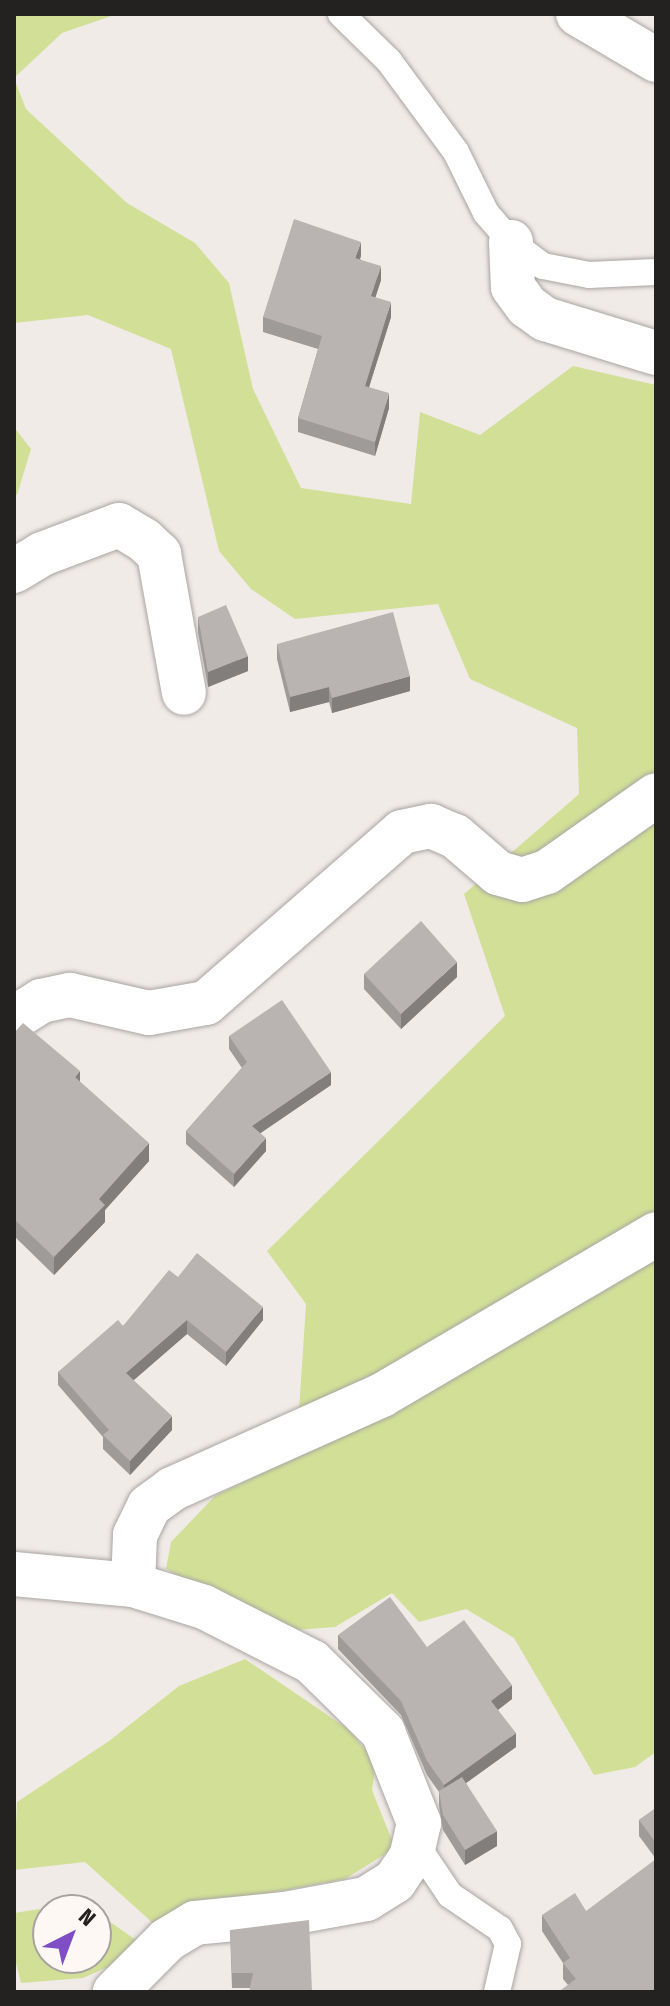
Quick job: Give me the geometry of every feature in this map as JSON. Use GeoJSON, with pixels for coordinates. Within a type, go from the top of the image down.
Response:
{"type":"FeatureCollection","features":[{"type":"Feature","properties":{"kind":"street"},"geometry":{"type":"LineString","coordinates":[[578,14],[656,60]]}},
{"type":"Feature","properties":{"kind":"street"},"geometry":{"type":"LineString","coordinates":[[511,242],[513,287],[527,306],[545,319],[656,353]]}},
{"type":"Feature","properties":{"kind":"street"},"geometry":{"type":"LineString","coordinates":[[14,571],[42,554],[119,525],[144,540],[159,554],[184,693]]}},
{"type":"Feature","properties":{"kind":"street"},"geometry":{"type":"LineString","coordinates":[[14,1018],[41,1001],[70,995],[149,1013],[206,1003],[402,832],[431,826],[455,836],[498,873],[522,880],[547,872],[656,795]]}},
{"type":"Feature","properties":{"kind":"street"},"geometry":{"type":"LineString","coordinates":[[133,1585],[135,1535],[149,1506],[172,1489],[382,1395],[656,1234]]}},
{"type":"Feature","properties":{"kind":"street"},"geometry":{"type":"LineString","coordinates":[[14,1574],[133,1585],[204,1607],[312,1662],[340,1686],[383,1732],[419,1823],[415,1843],[395,1881],[366,1899],[195,1923],[167,1940],[115,1992]]}},
{"type":"Feature","properties":{"kind":"lane"},"geometry":{"type":"LineString","coordinates":[[341,14],[389,61],[456,152],[486,213],[511,242],[543,266],[589,275],[656,272]]}},
{"type":"Feature","properties":{"kind":"lane"},"geometry":{"type":"LineString","coordinates":[[415,1843],[450,1895],[500,1929],[508,1944],[497,1992]]}},
{"type":"Feature","properties":{"kind":"green space"},"geometry":{"type":"Polygon","coordinates":[[[14,14],[117,14],[62,33],[14,78],[14,14]]]}},
{"type":"Feature","properties":{"kind":"green space"},"geometry":{"type":"Polygon","coordinates":[[[14,78],[26,109],[127,203],[195,243],[229,283],[253,389],[301,488],[411,504],[420,412],[480,435],[573,366],[656,385],[656,1752],[635,1767],[594,1775],[514,1638],[466,1609],[419,1622],[392,1593],[335,1627],[284,1631],[166,1569],[171,1542],[215,1496],[296,1457],[306,1304],[267,1251],[505,1016],[464,894],[579,794],[577,728],[470,679],[438,604],[295,619],[251,589],[219,551],[171,349],[88,315],[14,323],[14,78]]]}},
{"type":"Feature","properties":{"kind":"green space"},"geometry":{"type":"Polygon","coordinates":[[[14,427],[31,449],[17,495],[14,493],[14,427]]]}},
{"type":"Feature","properties":{"kind":"green space"},"geometry":{"type":"Polygon","coordinates":[[[245,1659],[348,1729],[376,1763],[372,1790],[395,1848],[345,1879],[216,1903],[155,1925],[85,1862],[14,1870],[17,1802],[109,1741],[179,1686],[245,1659]]]}},
{"type":"Feature","properties":{"kind":"green space"},"geometry":{"type":"Polygon","coordinates":[[[32,1910],[32,1974],[92,1974],[83,1978],[21,1983],[14,1955],[14,1913],[32,1910]]]}},
{"type":"Feature","properties":{"kind":"green space"},"geometry":{"type":"Polygon","coordinates":[[[112,1923],[136,1940],[130,1957],[112,1965],[112,1923]]]}},
{"type":"Feature","properties":{"kind":"building"},"geometry":{"type":"Polygon","coordinates":[[[294,219],[361,242],[355,258],[381,266],[371,296],[391,302],[365,386],[389,393],[375,442],[298,418],[322,336],[263,317],[294,219]]]}},
{"type":"Feature","properties":{"kind":"building"},"geometry":{"type":"Polygon","coordinates":[[[226,605],[248,656],[208,672],[198,617],[226,605]]]}},
{"type":"Feature","properties":{"kind":"building"},"geometry":{"type":"Polygon","coordinates":[[[393,612],[410,676],[332,698],[329,687],[290,697],[277,644],[393,612]]]}},
{"type":"Feature","properties":{"kind":"building"},"geometry":{"type":"Polygon","coordinates":[[[421,921],[457,962],[401,1014],[364,974],[421,921]]]}},
{"type":"Feature","properties":{"kind":"building"},"geometry":{"type":"Polygon","coordinates":[[[282,1000],[331,1072],[252,1126],[266,1138],[234,1174],[186,1131],[247,1062],[229,1036],[282,1000]]]}},
{"type":"Feature","properties":{"kind":"building"},"geometry":{"type":"Polygon","coordinates":[[[23,1023],[80,1071],[75,1077],[149,1143],[99,1199],[105,1205],[54,1257],[14,1219],[14,1033],[23,1023]]]}},
{"type":"Feature","properties":{"kind":"building"},"geometry":{"type":"Polygon","coordinates":[[[197,1253],[263,1307],[226,1352],[187,1320],[126,1373],[172,1416],[130,1461],[103,1435],[109,1430],[58,1372],[118,1320],[123,1326],[169,1270],[178,1277],[197,1253]]]}},
{"type":"Feature","properties":{"kind":"building"},"geometry":{"type":"Polygon","coordinates":[[[390,1597],[427,1647],[464,1620],[512,1685],[491,1701],[516,1733],[444,1785],[427,1761],[401,1701],[338,1635],[390,1597]]]}},
{"type":"Feature","properties":{"kind":"building"},"geometry":{"type":"Polygon","coordinates":[[[462,1777],[497,1831],[465,1850],[443,1815],[439,1791],[462,1777]]]}},
{"type":"Feature","properties":{"kind":"building"},"geometry":{"type":"Polygon","coordinates":[[[656,1808],[656,1843],[639,1820],[656,1808]]]}},
{"type":"Feature","properties":{"kind":"building"},"geometry":{"type":"Polygon","coordinates":[[[656,1859],[656,1992],[558,1992],[576,1979],[563,1963],[570,1958],[542,1915],[575,1893],[586,1911],[656,1859]]]}},
{"type":"Feature","properties":{"kind":"building"},"geometry":{"type":"Polygon","coordinates":[[[309,1920],[312,1992],[249,1992],[253,1973],[232,1973],[230,1930],[309,1920]]]}}]}
